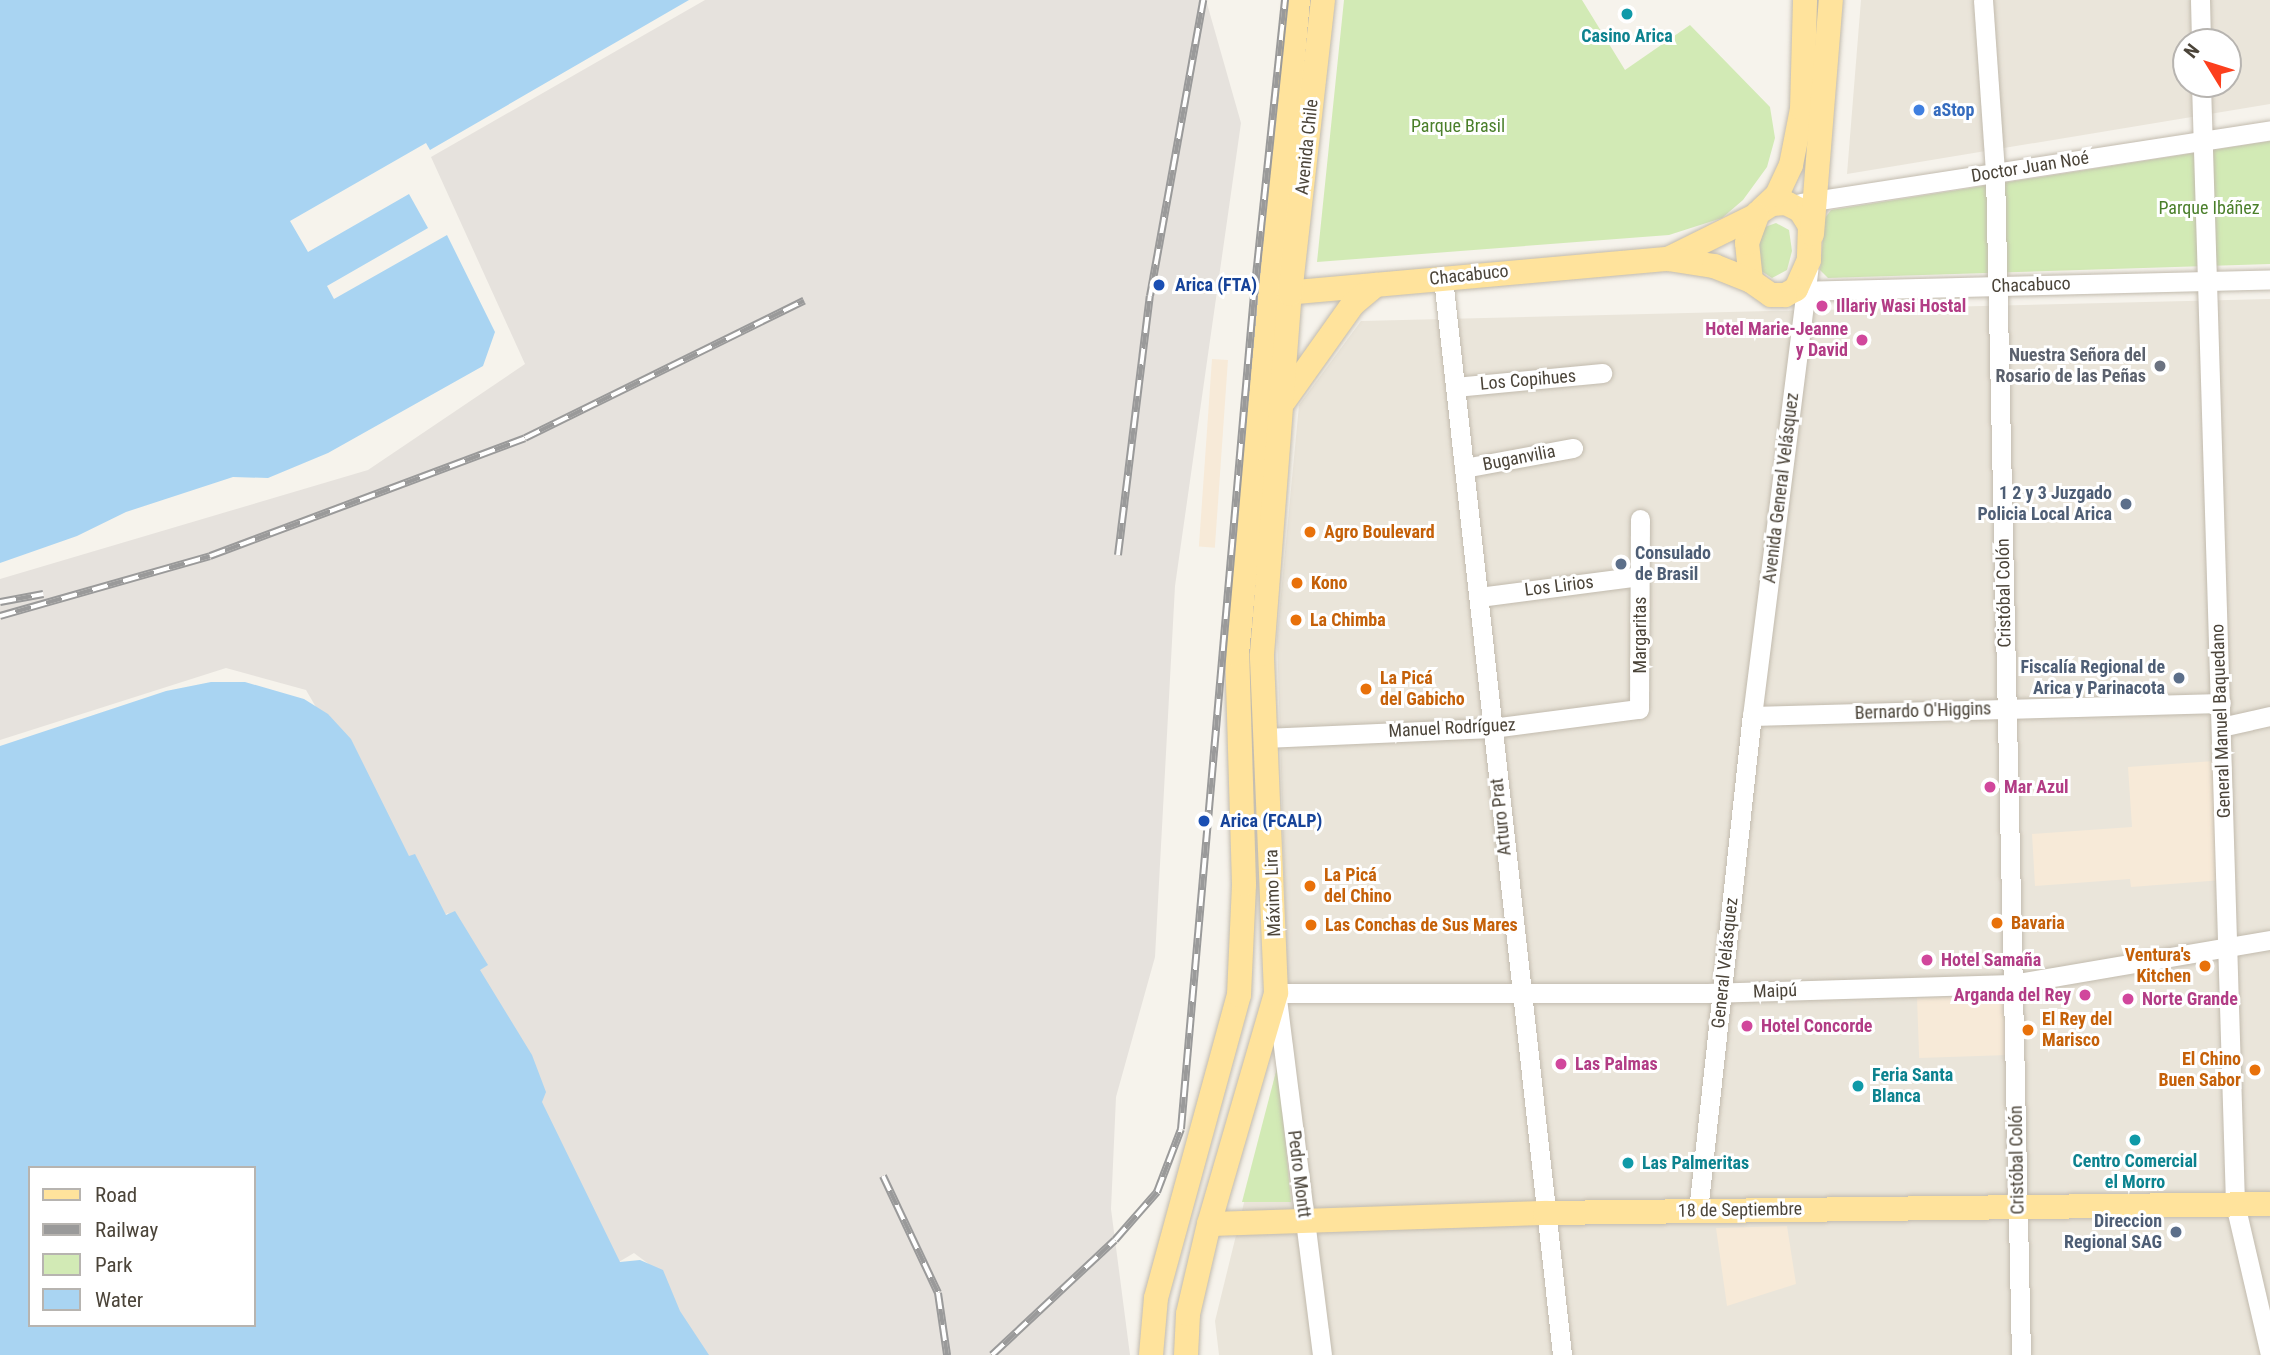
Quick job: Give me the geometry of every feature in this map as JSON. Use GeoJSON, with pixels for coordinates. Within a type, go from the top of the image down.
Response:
{"type":"FeatureCollection","features":[{"type":"Feature","properties":{"kind":"main road","name":"Avenida Chile"},"geometry":{"type":"LineString","coordinates":[[1280,294],[1298,0]]}},
{"type":"Feature","properties":{"kind":"main road","name":"Avenida Chile"},"geometry":{"type":"LineString","coordinates":[[1280,294],[1323,0]]}},
{"type":"Feature","properties":{"kind":"main road"},"geometry":{"type":"LineString","coordinates":[[1805,0],[1802,109],[1791,165],[1777,195],[1758,214],[1747,243],[1751,281],[1771,295],[1799,291],[1811,251],[1802,203],[1831,0]]}},
{"type":"Feature","properties":{"kind":"main road"},"geometry":{"type":"LineString","coordinates":[[1758,214],[1775,203],[1802,203]]}},
{"type":"Feature","properties":{"kind":"main road","name":"Chacabuco"},"geometry":{"type":"LineString","coordinates":[[1668,259],[1758,214]]}},
{"type":"Feature","properties":{"kind":"main road","name":"Chacabuco"},"geometry":{"type":"LineString","coordinates":[[1280,294],[1668,259],[1714,266],[1751,281]]}},
{"type":"Feature","properties":{"kind":"main road"},"geometry":{"type":"LineString","coordinates":[[1282,404],[1353,304],[1377,284]]}},
{"type":"Feature","properties":{"kind":"main road","name":"Máximo Lira"},"geometry":{"type":"LineString","coordinates":[[1186,1355],[1188,1314],[1209,1224],[1276,993],[1262,654],[1282,404],[1280,294]]}},
{"type":"Feature","properties":{"kind":"main road","name":"Máximo Lira"},"geometry":{"type":"LineString","coordinates":[[1151,1355],[1156,1298],[1239,995],[1244,884],[1237,654],[1280,294]]}},
{"type":"Feature","properties":{"kind":"main road","name":"18 de Septiembre"},"geometry":{"type":"LineString","coordinates":[[1209,1224],[1545,1213],[2270,1204]]}},
{"type":"Feature","properties":{"kind":"street","name":"Cristóbal Colón"},"geometry":{"type":"LineString","coordinates":[[1983,0],[1995,173],[2021,1355]]}},
{"type":"Feature","properties":{"kind":"street"},"geometry":{"type":"LineString","coordinates":[[2200,0],[2201,28]]}},
{"type":"Feature","properties":{"kind":"street","name":"General Manuel Baquedano"},"geometry":{"type":"LineString","coordinates":[[2201,98],[2235,1204],[2270,1354]]}},
{"type":"Feature","properties":{"kind":"street","name":"Doctor Juan Noé"},"geometry":{"type":"LineString","coordinates":[[1802,203],[2270,130]]}},
{"type":"Feature","properties":{"kind":"street","name":"Arturo Prat"},"geometry":{"type":"LineString","coordinates":[[1443,278],[1479,597],[1519,995],[1562,1355]]}},
{"type":"Feature","properties":{"kind":"street","name":"Chacabuco"},"geometry":{"type":"LineString","coordinates":[[1799,291],[2270,279]]}},
{"type":"Feature","properties":{"kind":"street","name":"Avenida General Velásquez"},"geometry":{"type":"LineString","coordinates":[[1752,716],[1799,291]]}},
{"type":"Feature","properties":{"kind":"street","name":"Los Copihues"},"geometry":{"type":"LineString","coordinates":[[1455,387],[1602,373]]}},
{"type":"Feature","properties":{"kind":"street","name":"Buganvilia"},"geometry":{"type":"LineString","coordinates":[[1464,468],[1573,448]]}},
{"type":"Feature","properties":{"kind":"street","name":"Margaritas"},"geometry":{"type":"LineString","coordinates":[[1639,709],[1640,519]]}},
{"type":"Feature","properties":{"kind":"street","name":"Los Lirios"},"geometry":{"type":"LineString","coordinates":[[1479,597],[1640,576]]}},
{"type":"Feature","properties":{"kind":"street","name":"Bernardo O'Higgins"},"geometry":{"type":"LineString","coordinates":[[1752,716],[2221,703]]}},
{"type":"Feature","properties":{"kind":"street","name":"Manuel Rodríguez"},"geometry":{"type":"LineString","coordinates":[[1264,738],[1492,728],[1639,709]]}},
{"type":"Feature","properties":{"kind":"street","name":"General Velásquez"},"geometry":{"type":"LineString","coordinates":[[1698,1211],[1752,716]]}},
{"type":"Feature","properties":{"kind":"street"},"geometry":{"type":"LineString","coordinates":[[2221,727],[2270,716]]}},
{"type":"Feature","properties":{"kind":"street","name":"Maipú"},"geometry":{"type":"LineString","coordinates":[[1276,993],[1722,993],[2012,984],[2270,940]]}},
{"type":"Feature","properties":{"kind":"street","name":"Pedro Montt"},"geometry":{"type":"LineString","coordinates":[[1276,993],[1322,1355]]}},
{"type":"Feature","properties":{"kind":"shaded area"},"geometry":{"type":"Polygon","coordinates":[[[705,0],[1206,0],[1241,123],[1175,586],[1155,957],[1116,1097],[1111,1209],[1130,1355],[695,1355],[654,1268],[634,1253],[612,1266],[472,972],[480,967],[448,913],[439,918],[306,690],[226,668],[0,740],[0,579],[368,470],[525,364],[431,157],[705,0]]]}},
{"type":"Feature","properties":{"kind":"shaded area"},"geometry":{"type":"Polygon","coordinates":[[[1861,0],[2270,0],[2270,104],[1847,174],[1861,0]]]}},
{"type":"Feature","properties":{"kind":"shaded area"},"geometry":{"type":"Polygon","coordinates":[[[2270,299],[2270,1355],[1219,1355],[1215,1321],[1278,1064],[1288,1002],[1277,636],[1299,405],[1361,321],[2270,299]]]}},
{"type":"Feature","properties":{"kind":"shaded area"},"geometry":{"type":"Polygon","coordinates":[[[1212,359],[1228,360],[1215,548],[1199,547],[1212,359]]]}},
{"type":"Feature","properties":{"kind":"shaded area"},"geometry":{"type":"Polygon","coordinates":[[[2215,761],[2223,880],[2131,887],[2130,879],[2035,886],[2032,834],[2132,827],[2128,767],[2215,761]]]}},
{"type":"Feature","properties":{"kind":"shaded area"},"geometry":{"type":"Polygon","coordinates":[[[2006,995],[2008,1055],[1919,1058],[1917,998],[2006,995]]]}},
{"type":"Feature","properties":{"kind":"shaded area"},"geometry":{"type":"Polygon","coordinates":[[[1787,1226],[1796,1284],[1727,1306],[1716,1228],[1787,1226]]]}},
{"type":"Feature","properties":{"kind":"green space","name":"Parque Brasil"},"geometry":{"type":"Polygon","coordinates":[[[1344,0],[1582,0],[1625,70],[1690,25],[1770,107],[1775,138],[1767,167],[1743,200],[1722,218],[1669,235],[1317,262],[1344,0]]]}},
{"type":"Feature","properties":{"kind":"green space","name":"Parque Ibáñez"},"geometry":{"type":"Polygon","coordinates":[[[2270,141],[2270,264],[1828,278],[1820,270],[1825,218],[1831,210],[2270,141]]]}},
{"type":"Feature","properties":{"kind":"green space"},"geometry":{"type":"Polygon","coordinates":[[[1776,223],[1789,230],[1792,251],[1787,270],[1772,278],[1760,270],[1758,248],[1765,227],[1776,223]]]}},
{"type":"Feature","properties":{"kind":"green space"},"geometry":{"type":"Polygon","coordinates":[[[1278,1064],[1291,1202],[1242,1202],[1278,1064]]]}},
{"type":"Feature","properties":{"kind":"water"},"geometry":{"type":"Polygon","coordinates":[[[0,0],[689,0],[430,150],[426,143],[290,221],[308,252],[409,194],[428,228],[327,286],[334,299],[447,235],[495,332],[483,366],[328,453],[268,478],[233,477],[126,512],[77,536],[0,563],[0,0]]]}},
{"type":"Feature","properties":{"kind":"water"},"geometry":{"type":"Polygon","coordinates":[[[211,682],[245,682],[304,699],[328,714],[351,739],[409,856],[415,854],[446,915],[455,911],[488,965],[480,970],[532,1055],[546,1092],[542,1102],[620,1262],[640,1260],[663,1270],[680,1311],[709,1355],[0,1355],[0,746],[166,691],[211,682]]]}},
{"type":"Feature","properties":{"kind":"railway"},"geometry":{"type":"LineString","coordinates":[[1118,555],[1150,296],[1203,0]]}},
{"type":"Feature","properties":{"kind":"railway"},"geometry":{"type":"LineString","coordinates":[[992,1355],[1115,1240],[1157,1192],[1181,1129],[1254,295],[1285,0]]}},
{"type":"Feature","properties":{"kind":"railway"},"geometry":{"type":"LineString","coordinates":[[0,616],[210,556],[525,438],[804,301]]}},
{"type":"Feature","properties":{"kind":"railway"},"geometry":{"type":"LineString","coordinates":[[0,602],[43,594]]}},
{"type":"Feature","properties":{"kind":"railway"},"geometry":{"type":"LineString","coordinates":[[883,1176],[938,1293],[947,1355]]}},
{"type":"Feature","properties":{"kind":"place","name":"Casino Arica"},"geometry":{"type":"Point","coordinates":[1627,14]}},
{"type":"Feature","properties":{"kind":"place","name":"aStop"},"geometry":{"type":"Point","coordinates":[1919,110]}},
{"type":"Feature","properties":{"kind":"place","name":"Arica (FTA)"},"geometry":{"type":"Point","coordinates":[1159,285]}},
{"type":"Feature","properties":{"kind":"place","name":"Illariy Wasi Hostal"},"geometry":{"type":"Point","coordinates":[1822,306]}},
{"type":"Feature","properties":{"kind":"place","name":"Hotel Marie-Jeanne y David"},"geometry":{"type":"Point","coordinates":[1862,340]}},
{"type":"Feature","properties":{"kind":"place","name":"Nuestra Señora del Rosario de las Peñas"},"geometry":{"type":"Point","coordinates":[2160,366]}},
{"type":"Feature","properties":{"kind":"place","name":"1 2 y 3 Juzgado Policia Local Arica"},"geometry":{"type":"Point","coordinates":[2126,504]}},
{"type":"Feature","properties":{"kind":"place","name":"Agro Boulevard"},"geometry":{"type":"Point","coordinates":[1310,532]}},
{"type":"Feature","properties":{"kind":"place","name":"Consulado de Brasil"},"geometry":{"type":"Point","coordinates":[1621,564]}},
{"type":"Feature","properties":{"kind":"place","name":"Kono"},"geometry":{"type":"Point","coordinates":[1297,583]}},
{"type":"Feature","properties":{"kind":"place","name":"La Chimba"},"geometry":{"type":"Point","coordinates":[1296,620]}},
{"type":"Feature","properties":{"kind":"place","name":"Fiscalía Regional de Arica y Parinacota"},"geometry":{"type":"Point","coordinates":[2179,678]}},
{"type":"Feature","properties":{"kind":"place","name":"La Picá del Gabicho"},"geometry":{"type":"Point","coordinates":[1366,689]}},
{"type":"Feature","properties":{"kind":"place","name":"Mar Azul"},"geometry":{"type":"Point","coordinates":[1990,787]}},
{"type":"Feature","properties":{"kind":"place","name":"Arica (FCALP)"},"geometry":{"type":"Point","coordinates":[1204,821]}},
{"type":"Feature","properties":{"kind":"place","name":"La Picá del Chino"},"geometry":{"type":"Point","coordinates":[1310,886]}},
{"type":"Feature","properties":{"kind":"place","name":"Bavaria"},"geometry":{"type":"Point","coordinates":[1997,923]}},
{"type":"Feature","properties":{"kind":"place","name":"Las Conchas de Sus Mares"},"geometry":{"type":"Point","coordinates":[1311,925]}},
{"type":"Feature","properties":{"kind":"place","name":"Hotel Samaña"},"geometry":{"type":"Point","coordinates":[1927,960]}},
{"type":"Feature","properties":{"kind":"place","name":"Ventura's Kitchen"},"geometry":{"type":"Point","coordinates":[2205,966]}},
{"type":"Feature","properties":{"kind":"place","name":"Arganda del Rey"},"geometry":{"type":"Point","coordinates":[2085,995]}},
{"type":"Feature","properties":{"kind":"place","name":"Norte Grande"},"geometry":{"type":"Point","coordinates":[2128,999]}},
{"type":"Feature","properties":{"kind":"place","name":"Hotel Concorde"},"geometry":{"type":"Point","coordinates":[1747,1026]}},
{"type":"Feature","properties":{"kind":"place","name":"El Rey del Marisco"},"geometry":{"type":"Point","coordinates":[2028,1030]}},
{"type":"Feature","properties":{"kind":"place","name":"Las Palmas"},"geometry":{"type":"Point","coordinates":[1561,1064]}},
{"type":"Feature","properties":{"kind":"place","name":"El Chino Buen Sabor"},"geometry":{"type":"Point","coordinates":[2255,1070]}},
{"type":"Feature","properties":{"kind":"place","name":"Feria Santa Blanca"},"geometry":{"type":"Point","coordinates":[1858,1086]}},
{"type":"Feature","properties":{"kind":"place","name":"Centro Comercial el Morro"},"geometry":{"type":"Point","coordinates":[2135,1140]}},
{"type":"Feature","properties":{"kind":"place","name":"Las Palmeritas"},"geometry":{"type":"Point","coordinates":[1628,1163]}},
{"type":"Feature","properties":{"kind":"place","name":"Direccion Regional SAG"},"geometry":{"type":"Point","coordinates":[2176,1232]}}]}
